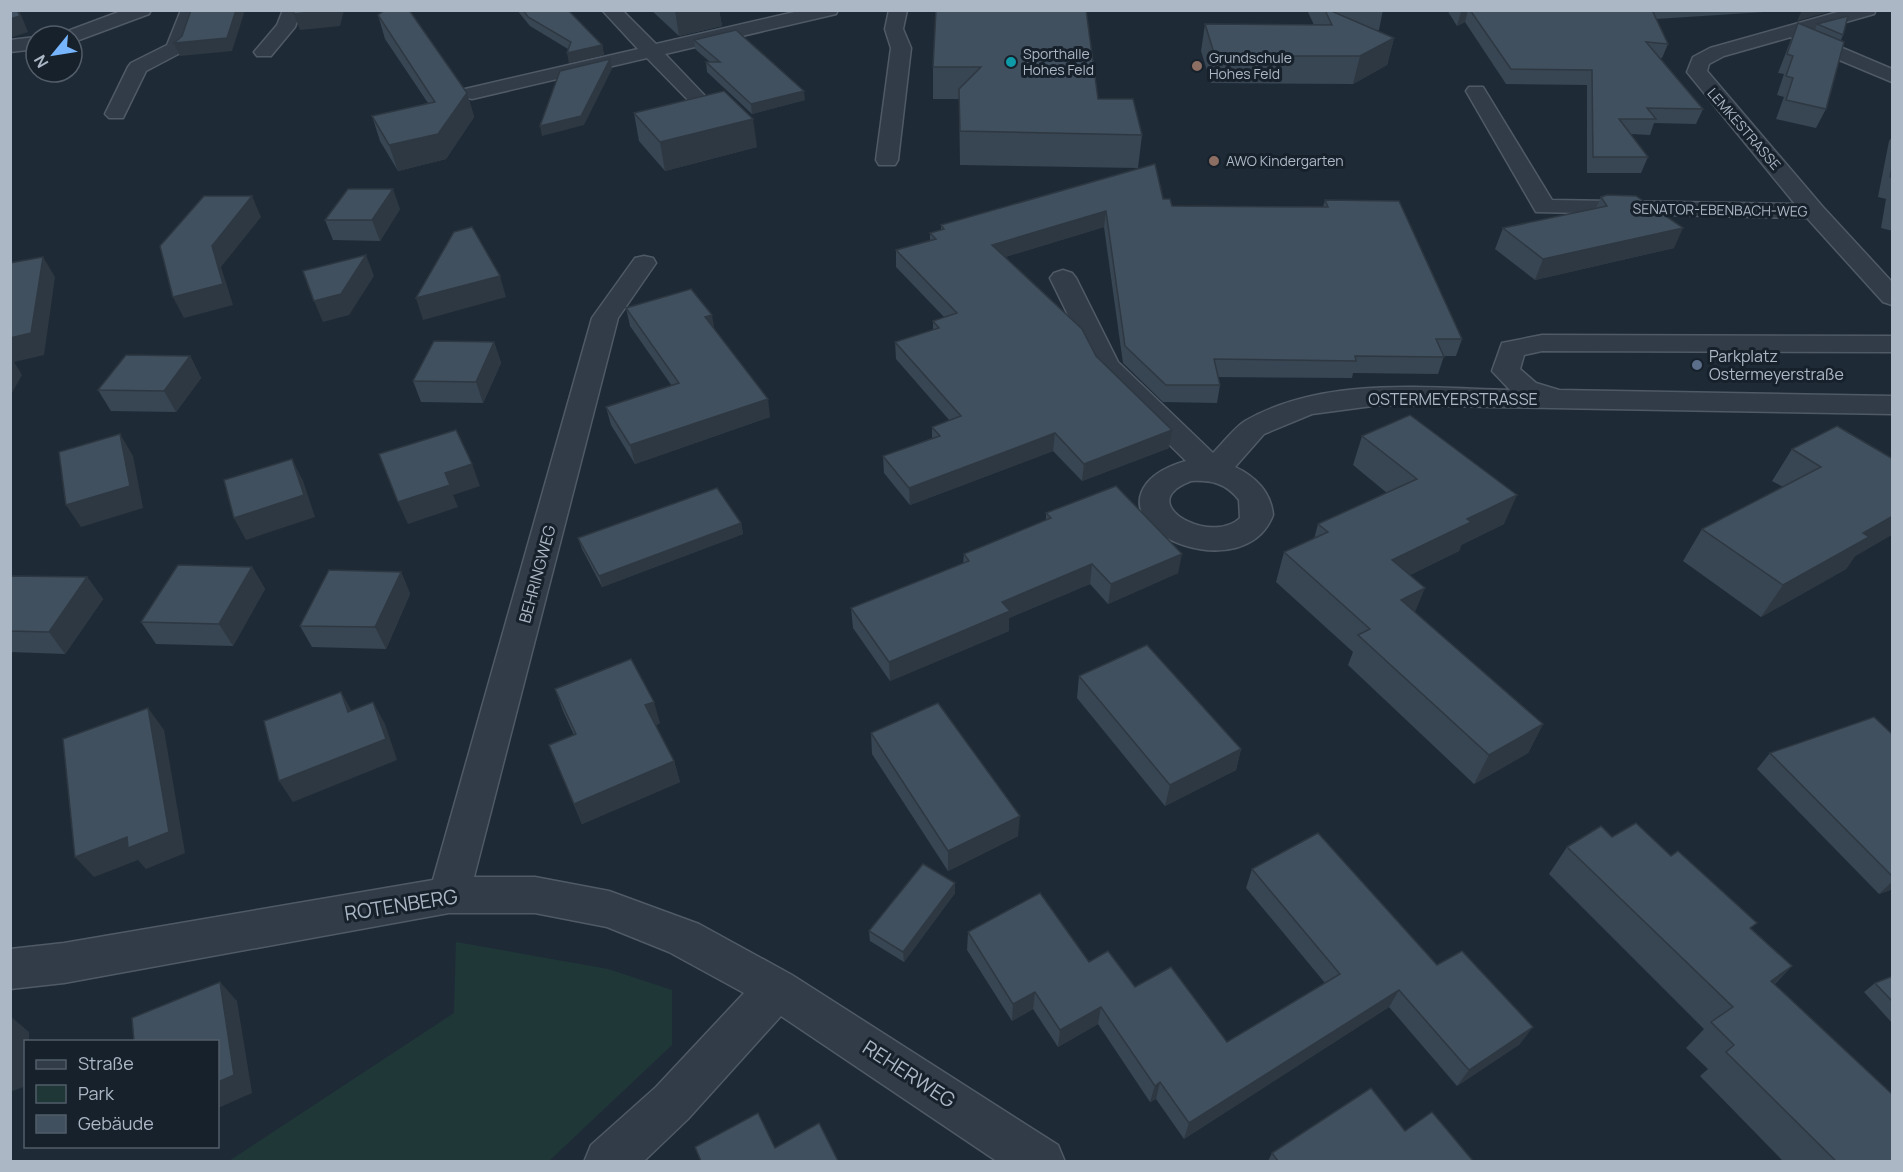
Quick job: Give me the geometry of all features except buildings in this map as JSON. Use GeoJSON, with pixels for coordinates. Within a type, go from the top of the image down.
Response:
{"type":"FeatureCollection","features":[{"type":"Feature","properties":{"kind":"street"},"geometry":{"type":"LineString","coordinates":[[84,27],[142,10]]}},
{"type":"Feature","properties":{"kind":"street"},"geometry":{"type":"LineString","coordinates":[[116,114],[138,67],[175,48],[190,10]]}},
{"type":"Feature","properties":{"kind":"street"},"geometry":{"type":"LineString","coordinates":[[264,52],[285,27],[292,10]]}},
{"type":"Feature","properties":{"kind":"street"},"geometry":{"type":"LineString","coordinates":[[611,10],[695,96]]}},
{"type":"Feature","properties":{"kind":"street"},"geometry":{"type":"LineString","coordinates":[[472,93],[829,10]]}},
{"type":"Feature","properties":{"kind":"street"},"geometry":{"type":"LineString","coordinates":[[886,160],[901,48],[894,29],[898,10]]}},
{"type":"Feature","properties":{"kind":"street","name":"LEMKESTRASSE"},"geometry":{"type":"LineString","coordinates":[[1867,10],[1710,55],[1700,62],[1697,72],[1814,211],[1893,297]]}},
{"type":"Feature","properties":{"kind":"street"},"geometry":{"type":"LineString","coordinates":[[1788,32],[1893,76]]}},
{"type":"Feature","properties":{"kind":"street","name":"SENATOR-EBENBACH-WEG"},"geometry":{"type":"LineString","coordinates":[[1476,91],[1544,207],[1814,211]]}},
{"type":"Feature","properties":{"kind":"street","name":"BEHRINGWEG"},"geometry":{"type":"LineString","coordinates":[[449,894],[605,318],[644,263]]}},
{"type":"Feature","properties":{"kind":"street","name":"OSTERMEYERSTRASSE"},"geometry":{"type":"LineString","coordinates":[[1063,278],[1106,366],[1214,471],[1254,428],[1306,406],[1380,396],[1893,405]]}},
{"type":"Feature","properties":{"kind":"street","name":"OSTERMEYERSTRASSE"},"geometry":{"type":"LineString","coordinates":[[1571,401],[1526,390],[1506,371],[1512,348],[1542,343],[1893,344]]}},
{"type":"Feature","properties":{"kind":"street","name":"ROTENBERG"},"geometry":{"type":"LineString","coordinates":[[10,969],[64,963],[449,894],[535,895],[609,909],[684,938],[777,989]]}},
{"type":"Feature","properties":{"kind":"street"},"geometry":{"type":"LineString","coordinates":[[608,1161],[672,1103],[777,989]]}},
{"type":"Feature","properties":{"kind":"street","name":"REHERWEG"},"geometry":{"type":"LineString","coordinates":[[777,989],[1041,1161]]}},
{"type":"Feature","properties":{"kind":"green space"},"geometry":{"type":"Polygon","coordinates":[[[456,942],[608,969],[672,990],[672,1045],[549,1161],[229,1161],[454,1013],[456,942]]]}},
{"type":"Feature","properties":{"kind":"place","name":"Sporthalle Hohes Feld"},"geometry":{"type":"Point","coordinates":[1011,62]}},
{"type":"Feature","properties":{"kind":"place","name":"Grundschule Hohes Feld"},"geometry":{"type":"Point","coordinates":[1197,66]}},
{"type":"Feature","properties":{"kind":"place","name":"AWO Kindergarten"},"geometry":{"type":"Point","coordinates":[1214,161]}},
{"type":"Feature","properties":{"kind":"place","name":"Parkplatz Ostermeyerstraße"},"geometry":{"type":"Point","coordinates":[1697,365]}}]}
